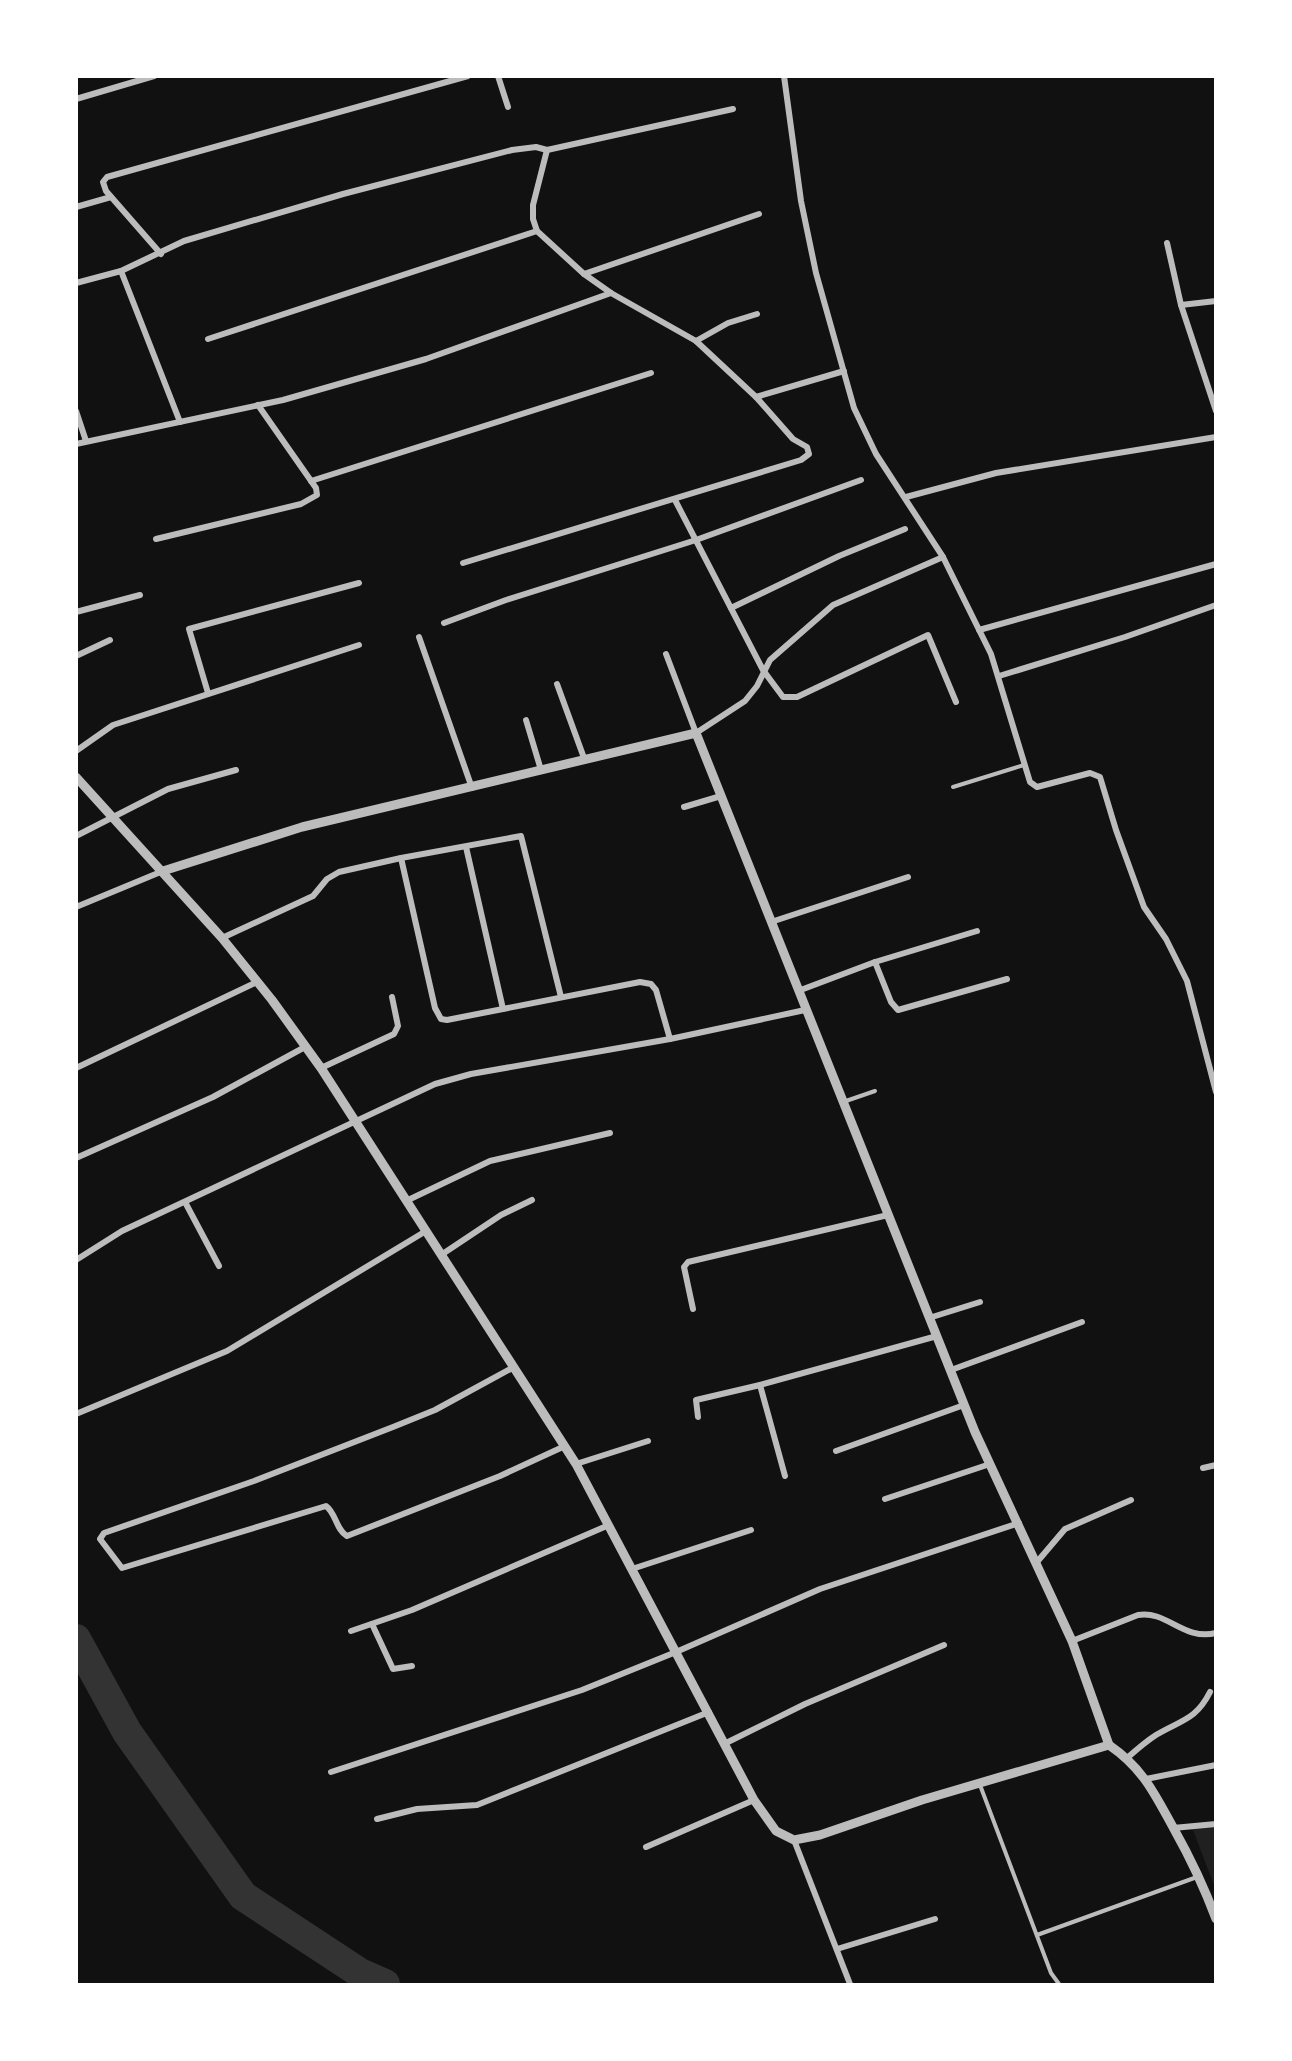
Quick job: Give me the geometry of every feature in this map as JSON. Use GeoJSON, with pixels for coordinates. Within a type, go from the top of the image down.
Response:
{"type":"FeatureCollection","features":[{"type":"Feature","properties":{"kind":"street"},"geometry":{"type":"LineString","coordinates":[[76,99],[154,76]]}},
{"type":"Feature","properties":{"kind":"street"},"geometry":{"type":"LineString","coordinates":[[161,254],[111,197],[103,182],[107,177],[468,76]]}},
{"type":"Feature","properties":{"kind":"street"},"geometry":{"type":"LineString","coordinates":[[498,76],[508,107]]}},
{"type":"Feature","properties":{"kind":"street"},"geometry":{"type":"LineString","coordinates":[[784,76],[801,201],[816,273],[863,432],[943,557],[979,630],[999,676],[1028,780],[1037,787],[1090,773],[1100,777],[1116,830],[1144,907],[1166,939],[1187,981],[1215,1092]]}},
{"type":"Feature","properties":{"kind":"street"},"geometry":{"type":"LineString","coordinates":[[76,283],[121,271],[161,254],[184,241],[343,194],[512,150],[536,147],[547,150],[733,109]]}},
{"type":"Feature","properties":{"kind":"street"},"geometry":{"type":"LineString","coordinates":[[463,563],[675,500],[805,458],[809,454],[807,447],[793,439],[756,397],[696,341],[611,293],[584,274],[537,231],[532,219],[533,205],[547,150]]}},
{"type":"Feature","properties":{"kind":"street"},"geometry":{"type":"LineString","coordinates":[[76,207],[111,197]]}},
{"type":"Feature","properties":{"kind":"street"},"geometry":{"type":"LineString","coordinates":[[584,274],[759,214]]}},
{"type":"Feature","properties":{"kind":"street"},"geometry":{"type":"LineString","coordinates":[[208,339],[537,231]]}},
{"type":"Feature","properties":{"kind":"street"},"geometry":{"type":"LineString","coordinates":[[1167,243],[1181,305],[1215,411]]}},
{"type":"Feature","properties":{"kind":"street"},"geometry":{"type":"LineString","coordinates":[[121,271],[180,422]]}},
{"type":"Feature","properties":{"kind":"street"},"geometry":{"type":"LineString","coordinates":[[76,444],[258,405],[426,359],[611,293]]}},
{"type":"Feature","properties":{"kind":"street"},"geometry":{"type":"LineString","coordinates":[[1181,305],[1215,301]]}},
{"type":"Feature","properties":{"kind":"street"},"geometry":{"type":"LineString","coordinates":[[696,341],[728,323],[757,314]]}},
{"type":"Feature","properties":{"kind":"street"},"geometry":{"type":"LineString","coordinates":[[756,397],[844,371]]}},
{"type":"Feature","properties":{"kind":"street"},"geometry":{"type":"LineString","coordinates":[[311,481],[651,373]]}},
{"type":"Feature","properties":{"kind":"street"},"geometry":{"type":"LineString","coordinates":[[156,539],[307,502],[318,493],[258,405]]}},
{"type":"Feature","properties":{"kind":"street"},"geometry":{"type":"LineString","coordinates":[[76,411],[86,441]]}},
{"type":"Feature","properties":{"kind":"street"},"geometry":{"type":"LineString","coordinates":[[906,497],[996,473],[1215,437]]}},
{"type":"Feature","properties":{"kind":"street"},"geometry":{"type":"LineString","coordinates":[[444,623],[506,600],[696,540],[861,480]]}},
{"type":"Feature","properties":{"kind":"street"},"geometry":{"type":"LineString","coordinates":[[675,500],[763,670],[777,692],[789,698],[797,697],[928,635],[956,702]]}},
{"type":"Feature","properties":{"kind":"street"},"geometry":{"type":"LineString","coordinates":[[731,608],[839,556],[905,529]]}},
{"type":"Feature","properties":{"kind":"street"},"geometry":{"type":"LineString","coordinates":[[76,907],[163,871],[302,827],[696,733],[745,701],[757,686],[763,670],[789,642],[833,605],[943,557]]}},
{"type":"Feature","properties":{"kind":"street"},"geometry":{"type":"LineString","coordinates":[[979,630],[1215,564]]}},
{"type":"Feature","properties":{"kind":"street"},"geometry":{"type":"LineString","coordinates":[[208,693],[189,630],[359,583]]}},
{"type":"Feature","properties":{"kind":"street"},"geometry":{"type":"LineString","coordinates":[[76,612],[140,595]]}},
{"type":"Feature","properties":{"kind":"street"},"geometry":{"type":"LineString","coordinates":[[999,676],[1125,637],[1215,605]]}},
{"type":"Feature","properties":{"kind":"street"},"geometry":{"type":"LineString","coordinates":[[419,637],[472,788]]}},
{"type":"Feature","properties":{"kind":"street"},"geometry":{"type":"LineString","coordinates":[[76,656],[110,640]]}},
{"type":"Feature","properties":{"kind":"street"},"geometry":{"type":"LineString","coordinates":[[76,751],[113,725],[359,645]]}},
{"type":"Feature","properties":{"kind":"street"},"geometry":{"type":"LineString","coordinates":[[666,654],[805,1010],[964,1405],[1072,1641],[1109,1745],[1146,1779],[1162,1803],[1173,1828],[1201,1876],[1215,1919]]}},
{"type":"Feature","properties":{"kind":"street"},"geometry":{"type":"LineString","coordinates":[[557,684],[584,758]]}},
{"type":"Feature","properties":{"kind":"street"},"geometry":{"type":"LineString","coordinates":[[526,720],[541,770]]}},
{"type":"Feature","properties":{"kind":"street"},"geometry":{"type":"LineString","coordinates":[[76,836],[115,819],[168,789],[236,770]]}},
{"type":"Feature","properties":{"kind":"street"},"geometry":{"type":"LineString","coordinates":[[76,777],[222,938],[321,1068],[354,1123],[576,1464],[726,1743],[754,1800],[776,1831],[794,1840],[820,1835],[980,1783],[1109,1745]]}},
{"type":"Feature","properties":{"kind":"street"},"geometry":{"type":"LineString","coordinates":[[684,807],[721,796]]}},
{"type":"Feature","properties":{"kind":"street"},"geometry":{"type":"LineString","coordinates":[[222,938],[314,896],[331,876],[401,858],[522,836],[561,998]]}},
{"type":"Feature","properties":{"kind":"street"},"geometry":{"type":"LineString","coordinates":[[466,847],[503,1009]]}},
{"type":"Feature","properties":{"kind":"street"},"geometry":{"type":"LineString","coordinates":[[401,858],[437,1015],[447,1020],[640,982],[651,984],[656,990],[670,1039]]}},
{"type":"Feature","properties":{"kind":"street"},"geometry":{"type":"LineString","coordinates":[[771,922],[908,877]]}},
{"type":"Feature","properties":{"kind":"street"},"geometry":{"type":"LineString","coordinates":[[798,991],[875,962],[977,931]]}},
{"type":"Feature","properties":{"kind":"street"},"geometry":{"type":"LineString","coordinates":[[875,962],[898,1010],[1007,979]]}},
{"type":"Feature","properties":{"kind":"street"},"geometry":{"type":"LineString","coordinates":[[76,1068],[257,981]]}},
{"type":"Feature","properties":{"kind":"street"},"geometry":{"type":"LineString","coordinates":[[321,1068],[394,1034],[398,1026],[392,997]]}},
{"type":"Feature","properties":{"kind":"street"},"geometry":{"type":"LineString","coordinates":[[76,1260],[122,1231],[435,1084],[471,1074],[670,1039],[805,1010]]}},
{"type":"Feature","properties":{"kind":"street"},"geometry":{"type":"LineString","coordinates":[[76,1158],[213,1097],[305,1047]]}},
{"type":"Feature","properties":{"kind":"street"},"geometry":{"type":"LineString","coordinates":[[406,1201],[490,1161],[610,1133]]}},
{"type":"Feature","properties":{"kind":"street"},"geometry":{"type":"LineString","coordinates":[[441,1255],[501,1215],[532,1200]]}},
{"type":"Feature","properties":{"kind":"street"},"geometry":{"type":"LineString","coordinates":[[185,1202],[219,1266]]}},
{"type":"Feature","properties":{"kind":"street"},"geometry":{"type":"LineString","coordinates":[[693,1309],[684,1267],[688,1262],[888,1215]]}},
{"type":"Feature","properties":{"kind":"street"},"geometry":{"type":"LineString","coordinates":[[76,1414],[227,1351],[426,1231]]}},
{"type":"Feature","properties":{"kind":"street"},"geometry":{"type":"LineString","coordinates":[[929,1318],[980,1302]]}},
{"type":"Feature","properties":{"kind":"street"},"geometry":{"type":"LineString","coordinates":[[951,1370],[1082,1322]]}},
{"type":"Feature","properties":{"kind":"street"},"geometry":{"type":"LineString","coordinates":[[698,1417],[696,1400],[760,1385],[937,1336]]}},
{"type":"Feature","properties":{"kind":"street"},"geometry":{"type":"LineString","coordinates":[[514,1367],[435,1410],[254,1481],[104,1533],[100,1539],[122,1568],[326,1506],[331,1510],[342,1534],[347,1536],[500,1476],[565,1446]]}},
{"type":"Feature","properties":{"kind":"street"},"geometry":{"type":"LineString","coordinates":[[760,1385],[785,1476]]}},
{"type":"Feature","properties":{"kind":"street"},"geometry":{"type":"LineString","coordinates":[[836,1451],[964,1405]]}},
{"type":"Feature","properties":{"kind":"street"},"geometry":{"type":"LineString","coordinates":[[576,1464],[648,1442]]}},
{"type":"Feature","properties":{"kind":"street"},"geometry":{"type":"LineString","coordinates":[[885,1499],[990,1464]]}},
{"type":"Feature","properties":{"kind":"street"},"geometry":{"type":"LineString","coordinates":[[1203,1468],[1215,1465]]}},
{"type":"Feature","properties":{"kind":"street"},"geometry":{"type":"LineString","coordinates":[[1037,1562],[1065,1529],[1131,1500]]}},
{"type":"Feature","properties":{"kind":"street"},"geometry":{"type":"LineString","coordinates":[[331,1772],[582,1690],[820,1589],[1019,1523]]}},
{"type":"Feature","properties":{"kind":"street"},"geometry":{"type":"LineString","coordinates":[[351,1631],[412,1610],[609,1525]]}},
{"type":"Feature","properties":{"kind":"street"},"geometry":{"type":"LineString","coordinates":[[632,1569],[751,1530]]}},
{"type":"Feature","properties":{"kind":"street"},"geometry":{"type":"LineString","coordinates":[[1072,1641],[1149,1614],[1197,1635],[1215,1633]]}},
{"type":"Feature","properties":{"kind":"street"},"geometry":{"type":"LineString","coordinates":[[372,1624],[393,1669],[412,1666]]}},
{"type":"Feature","properties":{"kind":"street"},"geometry":{"type":"LineString","coordinates":[[726,1743],[825,1695],[944,1645]]}},
{"type":"Feature","properties":{"kind":"street"},"geometry":{"type":"LineString","coordinates":[[1126,1759],[1154,1736],[1200,1710],[1210,1692]]}},
{"type":"Feature","properties":{"kind":"street"},"geometry":{"type":"LineString","coordinates":[[376,1819],[417,1809],[477,1805],[709,1712]]}},
{"type":"Feature","properties":{"kind":"street"},"geometry":{"type":"LineString","coordinates":[[1146,1779],[1215,1765]]}},
{"type":"Feature","properties":{"kind":"street"},"geometry":{"type":"LineString","coordinates":[[646,1847],[754,1800]]}},
{"type":"Feature","properties":{"kind":"street"},"geometry":{"type":"LineString","coordinates":[[1173,1828],[1215,1824]]}},
{"type":"Feature","properties":{"kind":"street"},"geometry":{"type":"LineString","coordinates":[[794,1840],[850,1984]]}},
{"type":"Feature","properties":{"kind":"street"},"geometry":{"type":"LineString","coordinates":[[837,1949],[935,1919]]}},
{"type":"Feature","properties":{"kind":"lane"},"geometry":{"type":"LineString","coordinates":[[953,787],[1024,765]]}},
{"type":"Feature","properties":{"kind":"lane"},"geometry":{"type":"LineString","coordinates":[[843,1102],[875,1091]]}},
{"type":"Feature","properties":{"kind":"lane"},"geometry":{"type":"LineString","coordinates":[[980,1783],[1054,1980],[1059,1984]]}},
{"type":"Feature","properties":{"kind":"lane"},"geometry":{"type":"LineString","coordinates":[[1037,1935],[1201,1876]]}},
{"type":"Feature","properties":{"kind":"shaded area"},"geometry":{"type":"Polygon","coordinates":[[[1215,1826],[1215,1888],[1192,1827],[1215,1826]]]}},
{"type":"Feature","properties":{"kind":"waterway"},"geometry":{"type":"LineString","coordinates":[[76,1639],[127,1732],[243,1896],[360,1973],[385,1984]]}}]}
